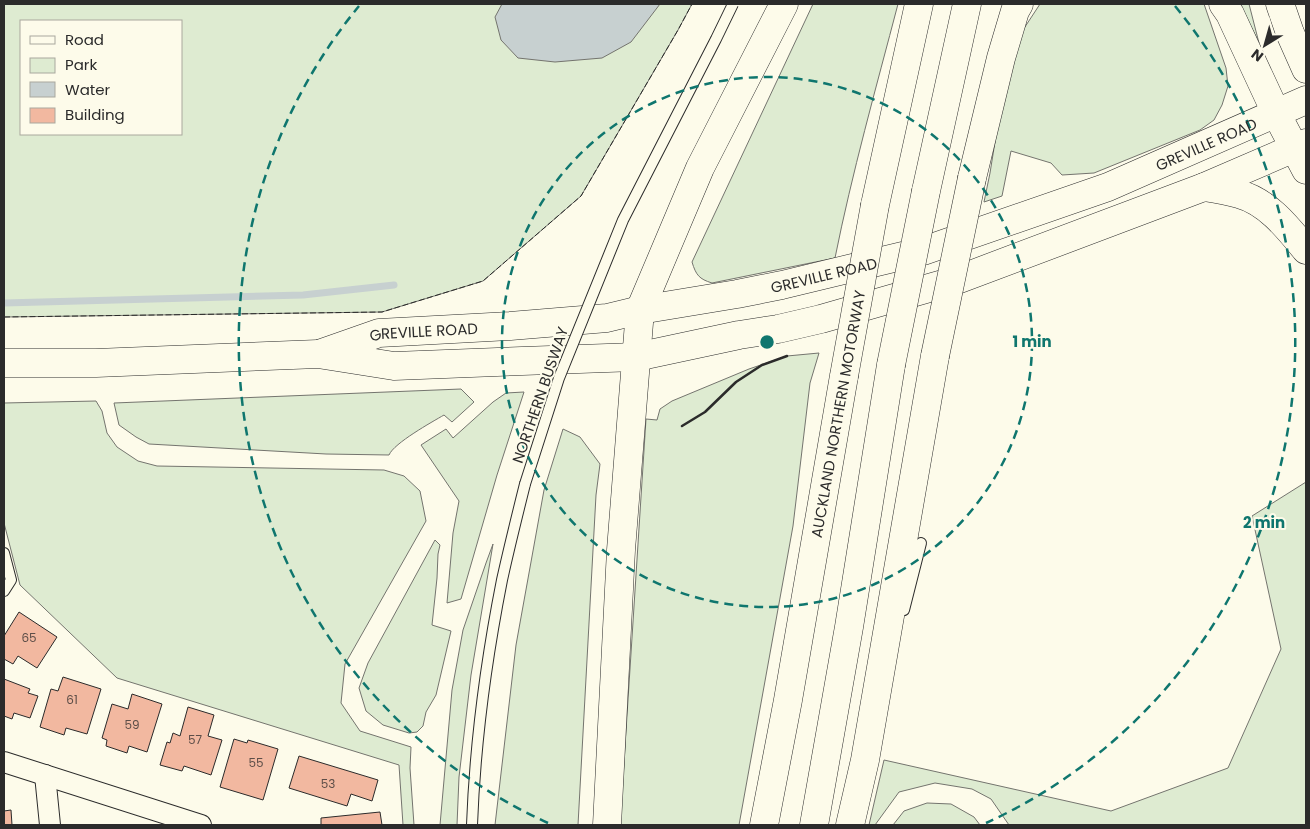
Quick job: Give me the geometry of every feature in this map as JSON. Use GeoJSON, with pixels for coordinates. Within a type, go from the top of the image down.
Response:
{"type":"FeatureCollection","features":[{"type":"Feature","properties":{"kind":"main road"},"geometry":{"type":"LineString","coordinates":[[607,825],[621,550],[640,310],[700,168],[784,4]]}},
{"type":"Feature","properties":{"kind":"main road","name":"AUCKLAND NORTHERN MOTORWAY"},"geometry":{"type":"LineString","coordinates":[[764,825],[788,700],[875,205],[919,4]]}},
{"type":"Feature","properties":{"kind":"main road"},"geometry":{"type":"LineString","coordinates":[[814,825],[849,627],[891,366],[926,191],[967,4]]}},
{"type":"Feature","properties":{"kind":"main road"},"geometry":{"type":"LineString","coordinates":[[850,825],[864,760],[935,356],[972,178],[1001,58],[1014,11],[1019,4]]}},
{"type":"Feature","properties":{"kind":"main road"},"geometry":{"type":"LineString","coordinates":[[1223,4],[1230,14],[1276,113],[1302,154]]}},
{"type":"Feature","properties":{"kind":"main road"},"geometry":{"type":"LineString","coordinates":[[1280,4],[1306,69]]}},
{"type":"Feature","properties":{"kind":"main road","name":"GREVILLE ROAD"},"geometry":{"type":"LineString","coordinates":[[318,354],[379,333],[510,326],[607,318],[640,310],[782,285],[923,251],[1108,187],[1306,100]]}},
{"type":"Feature","properties":{"kind":"main road","name":"GREVILLE ROAD"},"geometry":{"type":"LineString","coordinates":[[4,362],[96,363],[318,354],[394,366],[522,360],[636,358],[821,319],[957,280],[1204,187],[1302,154]]}},
{"type":"Feature","properties":{"kind":"main road"},"geometry":{"type":"LineString","coordinates":[[1204,187],[1240,194],[1265,206],[1291,231],[1306,250]]}},
{"type":"Feature","properties":{"kind":"street"},"geometry":{"type":"LineString","coordinates":[[4,762],[201,825]]}},
{"type":"Feature","properties":{"kind":"street"},"geometry":{"type":"LineString","coordinates":[[45,775],[50,825]]}},
{"type":"Feature","properties":{"kind":"lane","name":"NORTHERN BUSWAY"},"geometry":{"type":"LineString","coordinates":[[472,825],[485,681],[502,580],[525,484],[559,378],[623,220],[733,4]]}},
{"type":"Feature","properties":{"kind":"lane"},"geometry":{"type":"LineString","coordinates":[[902,618],[921,543]]}},
{"type":"Feature","properties":{"kind":"lane"},"geometry":{"type":"LineString","coordinates":[[4,553],[11,580],[4,591]]}},
{"type":"Feature","properties":{"kind":"lane"},"geometry":{"type":"LineString","coordinates":[[864,760],[897,637]]}},
{"type":"Feature","properties":{"kind":"green space"},"geometry":{"type":"Polygon","coordinates":[[[4,4],[692,4],[581,196],[483,281],[382,312],[4,317],[4,4]]]}},
{"type":"Feature","properties":{"kind":"green space"},"geometry":{"type":"Polygon","coordinates":[[[813,4],[898,4],[857,162],[835,258],[712,283],[699,276],[692,262],[813,4]]]}},
{"type":"Feature","properties":{"kind":"green space"},"geometry":{"type":"Polygon","coordinates":[[[1040,4],[1204,4],[1226,68],[1228,86],[1222,105],[1214,120],[1200,130],[1094,173],[1062,175],[1051,163],[1011,151],[1002,196],[984,202],[1004,86],[1019,36],[1040,4]]]}},
{"type":"Feature","properties":{"kind":"green space"},"geometry":{"type":"Polygon","coordinates":[[[1240,4],[1249,4],[1259,43],[1240,4]]]}},
{"type":"Feature","properties":{"kind":"green space"},"geometry":{"type":"Polygon","coordinates":[[[819,353],[810,383],[793,526],[739,825],[620,825],[646,419],[657,420],[660,409],[672,401],[749,369],[787,356],[819,353]]]}},
{"type":"Feature","properties":{"kind":"green space"},"geometry":{"type":"Polygon","coordinates":[[[461,389],[474,402],[452,422],[444,415],[405,439],[389,455],[326,454],[149,444],[119,425],[114,403],[461,389]]]}},
{"type":"Feature","properties":{"kind":"green space"},"geometry":{"type":"Polygon","coordinates":[[[524,392],[497,475],[461,599],[447,603],[453,533],[459,501],[421,445],[446,429],[453,438],[493,402],[506,393],[524,392]]]}},
{"type":"Feature","properties":{"kind":"green space"},"geometry":{"type":"Polygon","coordinates":[[[96,401],[102,411],[107,433],[117,447],[138,461],[157,466],[384,470],[404,476],[420,491],[426,521],[345,664],[341,703],[360,731],[411,747],[410,768],[414,825],[403,825],[399,765],[117,678],[20,585],[4,523],[4,403],[96,401]]]}},
{"type":"Feature","properties":{"kind":"green space"},"geometry":{"type":"Polygon","coordinates":[[[563,429],[580,437],[600,464],[596,495],[578,825],[495,825],[516,645],[544,490],[563,429]]]}},
{"type":"Feature","properties":{"kind":"green space"},"geometry":{"type":"Polygon","coordinates":[[[1306,482],[1306,825],[1009,825],[991,799],[972,789],[935,783],[899,792],[875,825],[869,825],[884,760],[1111,811],[1228,768],[1281,649],[1252,516],[1306,482]]]}},
{"type":"Feature","properties":{"kind":"green space"},"geometry":{"type":"Polygon","coordinates":[[[435,540],[440,545],[432,625],[451,631],[436,695],[426,712],[423,726],[417,732],[409,733],[383,725],[366,711],[359,688],[368,663],[435,540]]]}},
{"type":"Feature","properties":{"kind":"green space"},"geometry":{"type":"Polygon","coordinates":[[[493,544],[471,675],[459,777],[457,825],[440,825],[452,690],[463,630],[493,544]]]}},
{"type":"Feature","properties":{"kind":"green space"},"geometry":{"type":"Polygon","coordinates":[[[927,803],[951,804],[974,817],[980,825],[893,825],[904,811],[927,803]]]}},
{"type":"Feature","properties":{"kind":"water"},"geometry":{"type":"Polygon","coordinates":[[[502,4],[660,4],[631,42],[602,58],[555,62],[518,58],[501,40],[495,17],[502,4]]]}},
{"type":"Feature","properties":{"kind":"building"},"geometry":{"type":"Polygon","coordinates":[[[19,612],[57,637],[37,668],[18,656],[13,664],[4,659],[4,636],[19,612]]]}},
{"type":"Feature","properties":{"kind":"building"},"geometry":{"type":"Polygon","coordinates":[[[63,677],[101,689],[87,734],[66,728],[64,735],[40,727],[51,689],[58,691],[63,677]]]}},
{"type":"Feature","properties":{"kind":"building"},"geometry":{"type":"Polygon","coordinates":[[[4,679],[30,689],[28,693],[38,696],[30,718],[14,713],[12,719],[4,716],[4,679]]]}},
{"type":"Feature","properties":{"kind":"building"},"geometry":{"type":"Polygon","coordinates":[[[132,694],[162,704],[147,752],[129,746],[127,753],[106,746],[107,740],[102,738],[112,704],[128,709],[132,694]]]}},
{"type":"Feature","properties":{"kind":"building"},"geometry":{"type":"Polygon","coordinates":[[[188,707],[214,715],[208,736],[222,740],[211,775],[184,766],[182,771],[160,765],[167,742],[170,743],[173,733],[180,736],[188,707]]]}},
{"type":"Feature","properties":{"kind":"building"},"geometry":{"type":"Polygon","coordinates":[[[234,739],[247,743],[248,740],[278,749],[263,800],[220,787],[234,739]]]}},
{"type":"Feature","properties":{"kind":"building"},"geometry":{"type":"Polygon","coordinates":[[[299,756],[378,780],[372,801],[351,794],[347,806],[289,788],[299,756]]]}},
{"type":"Feature","properties":{"kind":"building"},"geometry":{"type":"Polygon","coordinates":[[[11,810],[12,825],[4,825],[4,811],[11,810]]]}},
{"type":"Feature","properties":{"kind":"building"},"geometry":{"type":"Polygon","coordinates":[[[380,812],[382,825],[321,825],[321,818],[380,812]]]}},
{"type":"Feature","properties":{"kind":"waterway"},"geometry":{"type":"LineString","coordinates":[[4,303],[303,295],[394,285]]}},
{"type":"Feature","properties":{"kind":"fence"},"geometry":{"type":"LineString","coordinates":[[4,317],[382,312],[483,281],[581,196],[692,4]]}},
{"type":"Feature","properties":{"kind":"wall"},"geometry":{"type":"LineString","coordinates":[[682,426],[705,412],[736,382],[762,365],[787,356]]}}]}
